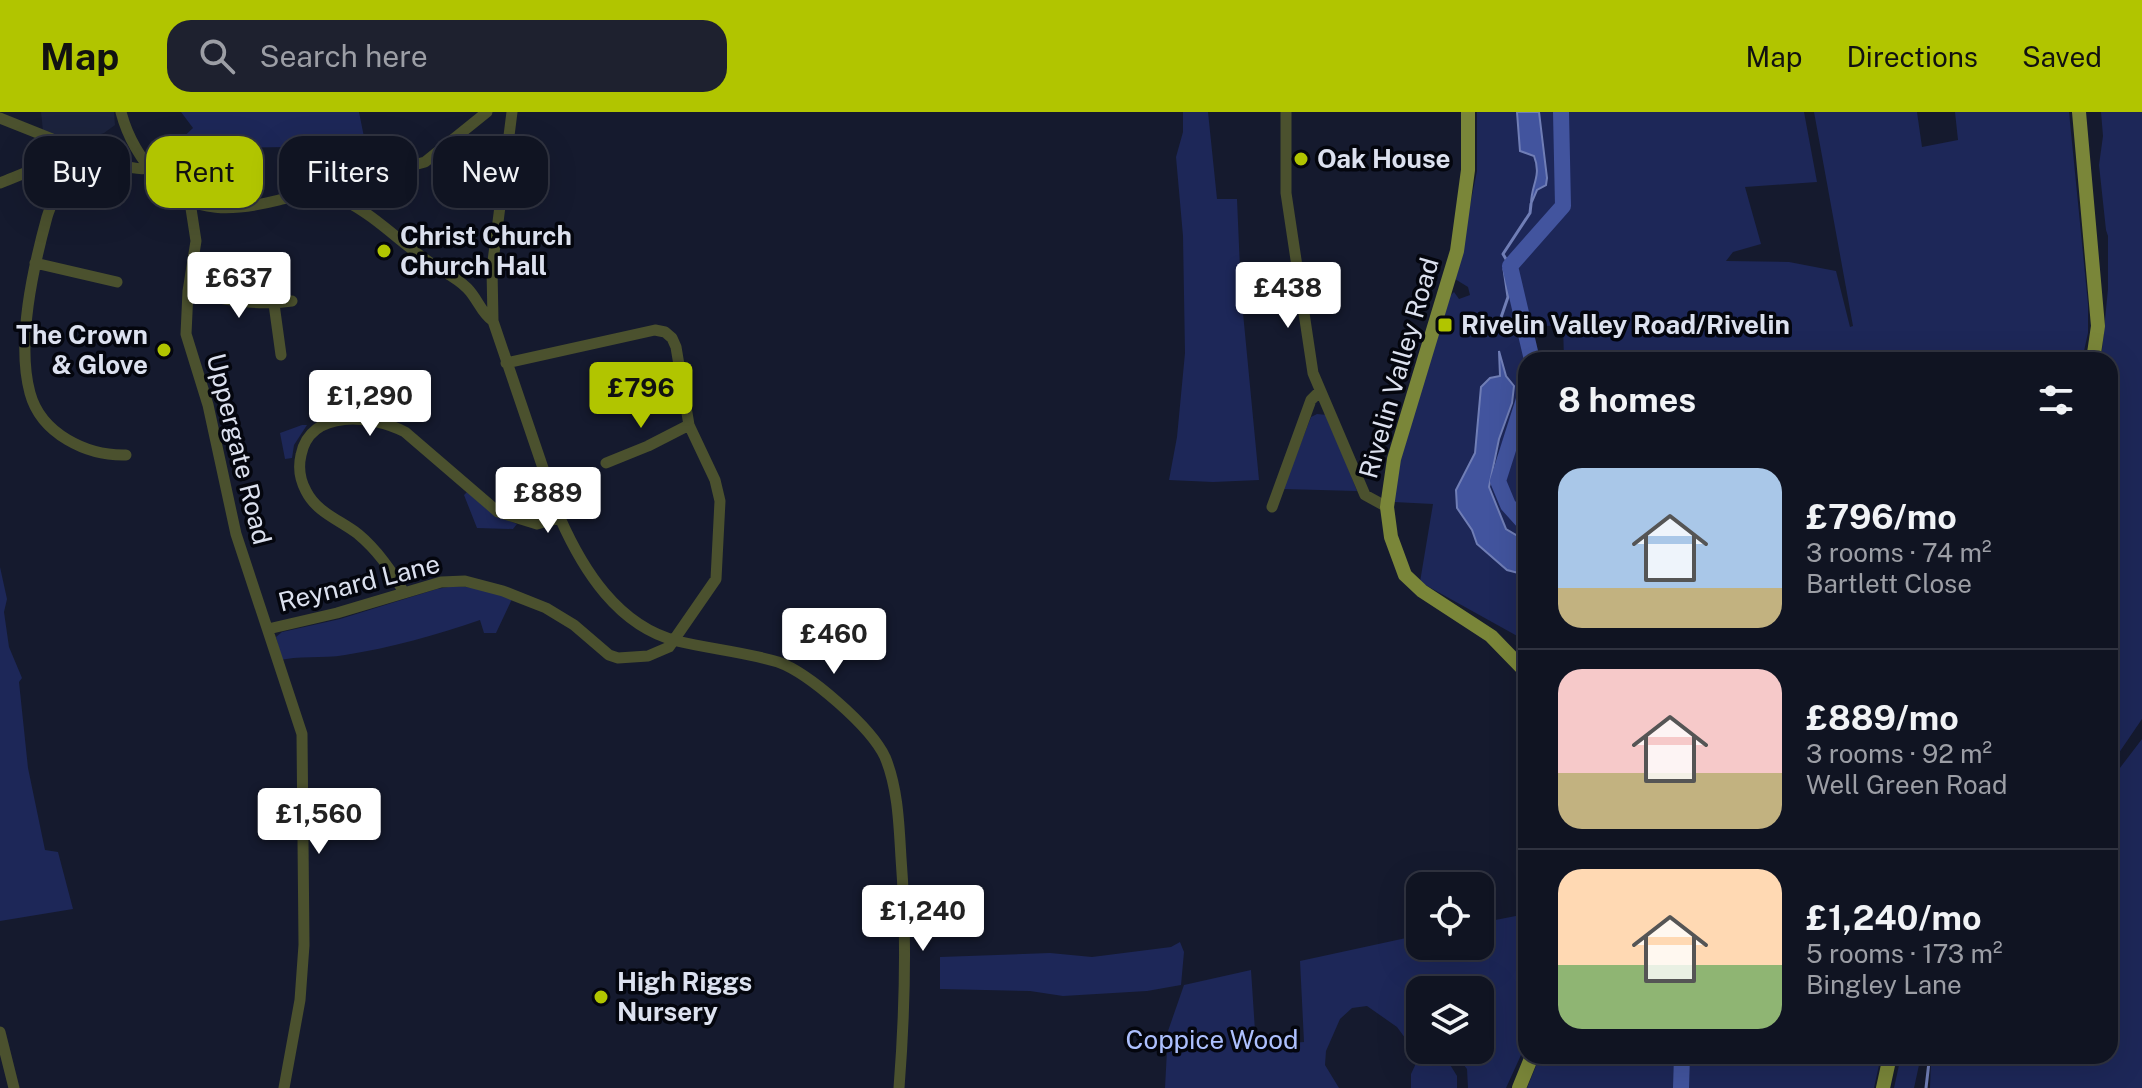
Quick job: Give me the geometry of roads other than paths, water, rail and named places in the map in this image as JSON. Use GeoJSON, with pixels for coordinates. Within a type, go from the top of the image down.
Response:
{"type":"FeatureCollection","features":[{"type":"Feature","properties":{"kind":"main road","name":"Rivelin Valley Road"},"geometry":{"type":"LineString","coordinates":[[1468,112],[1468,170],[1457,251],[1394,459],[1387,507],[1391,537],[1405,575],[1422,591],[1491,636],[1518,664]]}},
{"type":"Feature","properties":{"kind":"main road"},"geometry":{"type":"LineString","coordinates":[[2079,112],[2098,326],[2094,352]]}},
{"type":"Feature","properties":{"kind":"main road"},"geometry":{"type":"LineString","coordinates":[[1519,1088],[1529,1064]]}},
{"type":"Feature","properties":{"kind":"main road"},"geometry":{"type":"LineString","coordinates":[[1883,1088],[1888,1064]]}},
{"type":"Feature","properties":{"kind":"street"},"geometry":{"type":"LineString","coordinates":[[121,112],[133,145],[146,164]]}},
{"type":"Feature","properties":{"kind":"street"},"geometry":{"type":"LineString","coordinates":[[417,164],[425,162],[487,112]]}},
{"type":"Feature","properties":{"kind":"street"},"geometry":{"type":"LineString","coordinates":[[512,112],[492,269],[493,321],[560,518],[584,566],[610,599],[641,625],[674,640],[780,663],[807,676],[849,714],[884,755],[898,818],[907,940],[899,1088]]}},
{"type":"Feature","properties":{"kind":"street"},"geometry":{"type":"LineString","coordinates":[[1286,112],[1286,193],[1311,364],[1365,495],[1387,507]]}},
{"type":"Feature","properties":{"kind":"street"},"geometry":{"type":"LineString","coordinates":[[0,118],[45,136]]}},
{"type":"Feature","properties":{"kind":"street"},"geometry":{"type":"LineString","coordinates":[[0,183],[24,175]]}},
{"type":"Feature","properties":{"kind":"street"},"geometry":{"type":"LineString","coordinates":[[50,208],[35,263],[26,352],[28,384],[35,407],[51,427],[75,445],[91,452],[126,455]]}},
{"type":"Feature","properties":{"kind":"street","name":"Uppergate Road"},"geometry":{"type":"LineString","coordinates":[[191,208],[196,241],[188,291],[186,334],[208,405],[236,534],[302,734],[304,945],[300,1000],[284,1088]]}},
{"type":"Feature","properties":{"kind":"street"},"geometry":{"type":"LineString","coordinates":[[357,208],[432,265],[456,279],[476,299],[485,316],[493,321]]}},
{"type":"Feature","properties":{"kind":"street"},"geometry":{"type":"LineString","coordinates":[[35,263],[117,282]]}},
{"type":"Feature","properties":{"kind":"street"},"geometry":{"type":"LineString","coordinates":[[188,291],[232,302],[274,304],[292,301]]}},
{"type":"Feature","properties":{"kind":"street"},"geometry":{"type":"LineString","coordinates":[[274,304],[281,355]]}},
{"type":"Feature","properties":{"kind":"street"},"geometry":{"type":"LineString","coordinates":[[506,363],[655,330],[664,331],[672,338],[689,425],[718,492],[717,571],[713,585],[674,640]]}},
{"type":"Feature","properties":{"kind":"street"},"geometry":{"type":"LineString","coordinates":[[1272,507],[1311,400],[1320,391]]}},
{"type":"Feature","properties":{"kind":"street"},"geometry":{"type":"LineString","coordinates":[[404,593],[397,579],[368,543],[319,509],[307,493],[302,483],[300,461],[304,443],[313,430],[348,419],[367,419],[394,426],[498,512],[537,524],[560,518]]}},
{"type":"Feature","properties":{"kind":"street"},"geometry":{"type":"LineString","coordinates":[[606,463],[624,450],[689,425]]}},
{"type":"Feature","properties":{"kind":"street","name":"Reynard Lane"},"geometry":{"type":"LineString","coordinates":[[268,629],[453,581],[503,591],[560,616],[601,650],[618,658],[658,654],[674,640]]}},
{"type":"Feature","properties":{"kind":"street"},"geometry":{"type":"LineString","coordinates":[[0,1032],[14,1088]]}},
{"type":"Feature","properties":{"kind":"waterway"},"geometry":{"type":"LineString","coordinates":[[1530,352],[1510,266],[1563,206],[1561,112]]}},
{"type":"Feature","properties":{"kind":"waterway"},"geometry":{"type":"LineString","coordinates":[[1495,335],[1508,297],[1504,269],[1510,266],[1503,254],[1530,213],[1531,204]]}},
{"type":"Feature","properties":{"kind":"waterway"},"geometry":{"type":"LineString","coordinates":[[1518,418],[1498,481],[1508,505],[1518,516]]}},
{"type":"Feature","properties":{"kind":"waterway"},"geometry":{"type":"LineString","coordinates":[[1681,1088],[1682,1064]]}},
{"type":"Feature","properties":{"kind":"waterway"},"geometry":{"type":"LineString","coordinates":[[1926,1088],[1929,1064]]}},
{"type":"Feature","properties":{"kind":"place","name":"Oak House"},"geometry":{"type":"Point","coordinates":[1301,159]}},
{"type":"Feature","properties":{"kind":"place","name":"Christ Church Church Hall"},"geometry":{"type":"Point","coordinates":[384,251]}},
{"type":"Feature","properties":{"kind":"place","name":"Rivelin Valley Road/Rivelin"},"geometry":{"type":"Point","coordinates":[1445,325]}},
{"type":"Feature","properties":{"kind":"place","name":"The Crown & Glove"},"geometry":{"type":"Point","coordinates":[164,350]}},
{"type":"Feature","properties":{"kind":"place","name":"High Riggs Nursery"},"geometry":{"type":"Point","coordinates":[601,997]}},
{"type":"Feature","properties":{"kind":"park label","name":"Coppice Wood"},"geometry":{"type":"Point","coordinates":[1212,1040]}}]}
